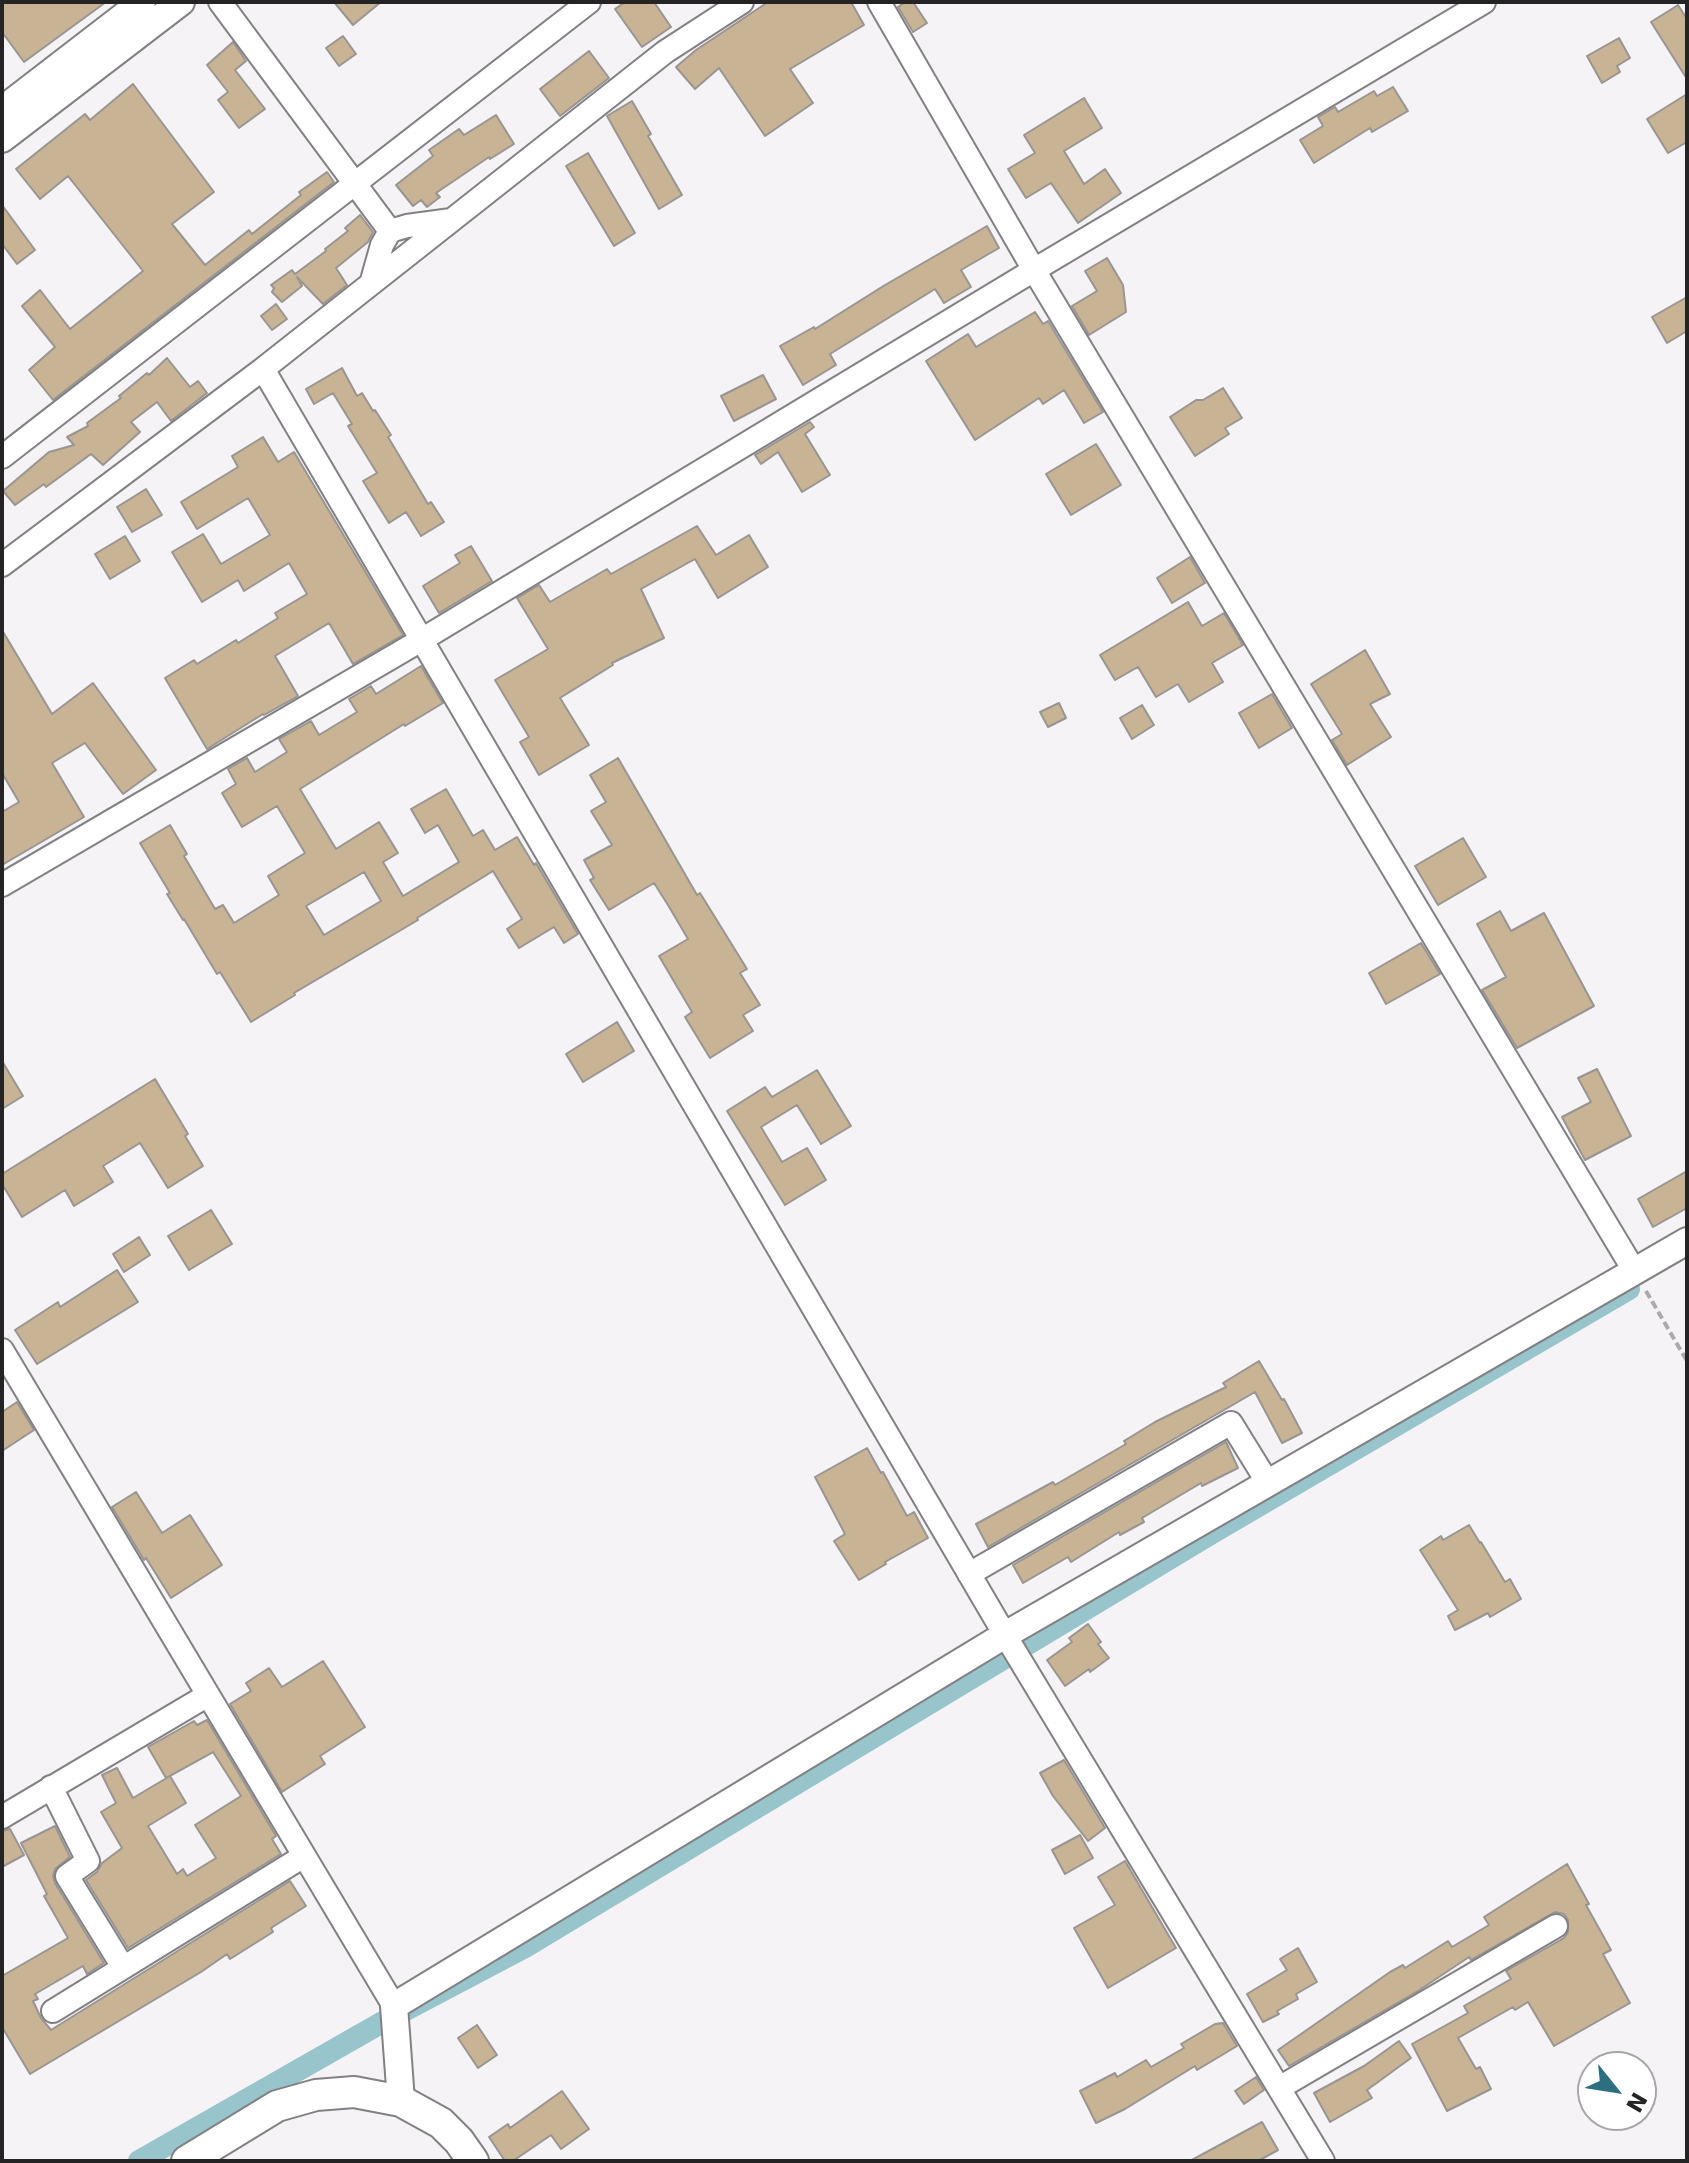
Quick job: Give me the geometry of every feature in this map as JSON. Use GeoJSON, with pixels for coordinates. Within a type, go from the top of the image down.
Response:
{"type":"FeatureCollection","features":[{"type":"Feature","properties":{"kind":"main road"},"geometry":{"type":"LineString","coordinates":[[187,2161],[277,2106],[316,2095],[354,2092],[401,2101],[441,2123],[473,2161]]}},
{"type":"Feature","properties":{"kind":"street"},"geometry":{"type":"LineString","coordinates":[[2,110],[142,2]]}},
{"type":"Feature","properties":{"kind":"street"},"geometry":{"type":"LineString","coordinates":[[2,139],[181,2]]}},
{"type":"Feature","properties":{"kind":"street"},"geometry":{"type":"LineString","coordinates":[[220,2],[390,231]]}},
{"type":"Feature","properties":{"kind":"street"},"geometry":{"type":"LineString","coordinates":[[3,454],[589,2]]}},
{"type":"Feature","properties":{"kind":"street"},"geometry":{"type":"LineString","coordinates":[[2,565],[263,369],[665,52],[742,2]]}},
{"type":"Feature","properties":{"kind":"street"},"geometry":{"type":"LineString","coordinates":[[879,2],[1034,270],[1635,1272]]}},
{"type":"Feature","properties":{"kind":"street"},"geometry":{"type":"LineString","coordinates":[[2,885],[423,639],[1484,2]]}},
{"type":"Feature","properties":{"kind":"street"},"geometry":{"type":"LineString","coordinates":[[371,284],[382,245],[390,231],[453,220]]}},
{"type":"Feature","properties":{"kind":"street"},"geometry":{"type":"LineString","coordinates":[[263,369],[1005,1635],[1323,2161]]}},
{"type":"Feature","properties":{"kind":"street"},"geometry":{"type":"LineString","coordinates":[[394,2007],[1005,1635],[1687,1241]]}},
{"type":"Feature","properties":{"kind":"street"},"geometry":{"type":"LineString","coordinates":[[2,1350],[394,2007],[401,2101]]}},
{"type":"Feature","properties":{"kind":"street"},"geometry":{"type":"LineString","coordinates":[[969,1574],[1231,1423],[1268,1483]]}},
{"type":"Feature","properties":{"kind":"street"},"geometry":{"type":"LineString","coordinates":[[2,1817],[208,1695]]}},
{"type":"Feature","properties":{"kind":"street"},"geometry":{"type":"LineString","coordinates":[[51,1787],[88,1861],[67,1876],[123,1967]]}},
{"type":"Feature","properties":{"kind":"street"},"geometry":{"type":"LineString","coordinates":[[53,2011],[304,1856]]}},
{"type":"Feature","properties":{"kind":"street"},"geometry":{"type":"LineString","coordinates":[[1279,2088],[1556,1926]]}},
{"type":"Feature","properties":{"kind":"path"},"geometry":{"type":"LineString","coordinates":[[1635,1272],[1687,1361]]}},
{"type":"Feature","properties":{"kind":"building"},"geometry":{"type":"Polygon","coordinates":[[[2,2],[106,2],[24,62],[2,32],[2,2]]]}},
{"type":"Feature","properties":{"kind":"building"},"geometry":{"type":"Polygon","coordinates":[[[334,2],[381,2],[353,25],[334,2]]]}},
{"type":"Feature","properties":{"kind":"building"},"geometry":{"type":"Polygon","coordinates":[[[625,2],[654,2],[671,27],[642,47],[615,9],[625,2]]]}},
{"type":"Feature","properties":{"kind":"building"},"geometry":{"type":"Polygon","coordinates":[[[768,2],[851,2],[864,25],[790,69],[813,103],[765,136],[719,68],[695,89],[676,67],[768,2]]]}},
{"type":"Feature","properties":{"kind":"building"},"geometry":{"type":"Polygon","coordinates":[[[905,2],[913,2],[927,23],[913,32],[898,7],[905,2]]]}},
{"type":"Feature","properties":{"kind":"building"},"geometry":{"type":"Polygon","coordinates":[[[1678,5],[1687,19],[1687,79],[1651,22],[1678,5]]]}},
{"type":"Feature","properties":{"kind":"building"},"geometry":{"type":"Polygon","coordinates":[[[343,36],[356,54],[339,66],[326,48],[343,36]]]}},
{"type":"Feature","properties":{"kind":"building"},"geometry":{"type":"Polygon","coordinates":[[[1619,38],[1630,58],[1617,66],[1620,72],[1602,83],[1587,56],[1619,38]]]}},
{"type":"Feature","properties":{"kind":"building"},"geometry":{"type":"Polygon","coordinates":[[[233,42],[246,61],[235,70],[265,109],[239,128],[218,100],[228,92],[207,65],[233,42]]]}},
{"type":"Feature","properties":{"kind":"building"},"geometry":{"type":"Polygon","coordinates":[[[589,51],[609,78],[560,116],[540,89],[589,51]]]}},
{"type":"Feature","properties":{"kind":"building"},"geometry":{"type":"Polygon","coordinates":[[[133,84],[214,192],[172,224],[205,265],[249,230],[252,234],[301,195],[299,192],[327,172],[334,182],[53,400],[29,370],[55,347],[22,306],[40,290],[70,329],[143,271],[68,176],[40,199],[16,169],[85,114],[90,120],[133,84]]]}},
{"type":"Feature","properties":{"kind":"building"},"geometry":{"type":"Polygon","coordinates":[[[1393,87],[1408,111],[1372,132],[1370,128],[1314,163],[1300,140],[1323,126],[1318,117],[1335,107],[1338,112],[1374,91],[1377,96],[1393,87]]]}},
{"type":"Feature","properties":{"kind":"building"},"geometry":{"type":"Polygon","coordinates":[[[1687,94],[1687,142],[1668,153],[1647,119],[1687,94]]]}},
{"type":"Feature","properties":{"kind":"building"},"geometry":{"type":"Polygon","coordinates":[[[1084,98],[1102,128],[1064,151],[1084,184],[1105,169],[1121,193],[1078,223],[1051,183],[1026,198],[1008,169],[1035,153],[1024,135],[1084,98]]]}},
{"type":"Feature","properties":{"kind":"building"},"geometry":{"type":"Polygon","coordinates":[[[632,101],[682,195],[659,209],[607,116],[632,101]]]}},
{"type":"Feature","properties":{"kind":"building"},"geometry":{"type":"Polygon","coordinates":[[[496,115],[514,144],[436,193],[440,197],[427,207],[421,200],[413,206],[396,185],[433,156],[429,150],[459,129],[464,135],[496,115]]]}},
{"type":"Feature","properties":{"kind":"building"},"geometry":{"type":"Polygon","coordinates":[[[588,153],[635,233],[614,246],[566,166],[588,153]]]}},
{"type":"Feature","properties":{"kind":"building"},"geometry":{"type":"Polygon","coordinates":[[[2,205],[35,250],[17,264],[2,244],[2,205]]]}},
{"type":"Feature","properties":{"kind":"building"},"geometry":{"type":"Polygon","coordinates":[[[360,215],[373,232],[368,242],[336,268],[347,285],[323,304],[297,277],[302,286],[282,302],[272,292],[274,288],[271,285],[292,270],[295,274],[326,251],[360,215]]]}},
{"type":"Feature","properties":{"kind":"building"},"geometry":{"type":"Polygon","coordinates":[[[987,226],[999,248],[961,270],[971,287],[944,303],[935,289],[830,354],[836,365],[803,385],[780,346],[815,329],[987,226]]]}},
{"type":"Feature","properties":{"kind":"building"},"geometry":{"type":"Polygon","coordinates":[[[1107,258],[1123,285],[1126,312],[1089,335],[1072,306],[1097,291],[1085,271],[1107,258]]]}},
{"type":"Feature","properties":{"kind":"building"},"geometry":{"type":"Polygon","coordinates":[[[1687,297],[1687,331],[1667,343],[1652,317],[1687,297]]]}},
{"type":"Feature","properties":{"kind":"building"},"geometry":{"type":"Polygon","coordinates":[[[276,304],[287,319],[272,330],[261,316],[276,304]]]}},
{"type":"Feature","properties":{"kind":"building"},"geometry":{"type":"Polygon","coordinates":[[[1035,312],[1043,324],[1048,321],[1103,412],[1084,423],[1064,390],[1043,404],[1039,398],[975,440],[926,361],[968,334],[976,347],[1035,312]]]}},
{"type":"Feature","properties":{"kind":"building"},"geometry":{"type":"Polygon","coordinates":[[[167,358],[190,387],[198,381],[207,393],[171,421],[157,402],[131,422],[140,432],[103,465],[91,454],[15,505],[3,491],[49,452],[74,445],[67,437],[88,426],[87,423],[167,358]]]}},
{"type":"Feature","properties":{"kind":"building"},"geometry":{"type":"Polygon","coordinates":[[[342,368],[357,396],[362,393],[375,410],[428,504],[431,502],[444,522],[421,536],[406,512],[389,523],[363,481],[377,473],[348,426],[352,424],[333,393],[314,404],[306,389],[342,368]]]}},
{"type":"Feature","properties":{"kind":"building"},"geometry":{"type":"Polygon","coordinates":[[[763,375],[776,399],[734,421],[721,396],[763,375]]]}},
{"type":"Feature","properties":{"kind":"building"},"geometry":{"type":"Polygon","coordinates":[[[1223,388],[1242,418],[1225,428],[1229,434],[1195,456],[1170,417],[1196,400],[1203,400],[1223,388]]]}},
{"type":"Feature","properties":{"kind":"building"},"geometry":{"type":"Polygon","coordinates":[[[810,422],[814,427],[805,434],[830,475],[802,492],[778,452],[761,464],[755,455],[810,422]]]}},
{"type":"Feature","properties":{"kind":"building"},"geometry":{"type":"Polygon","coordinates":[[[263,437],[278,462],[294,452],[403,635],[353,664],[329,623],[275,656],[298,696],[207,749],[165,678],[194,660],[197,664],[236,640],[238,643],[278,618],[275,613],[307,594],[289,563],[244,591],[238,580],[202,602],[172,552],[203,534],[221,564],[270,535],[248,498],[197,529],[181,502],[238,467],[232,456],[263,437]]]}},
{"type":"Feature","properties":{"kind":"building"},"geometry":{"type":"Polygon","coordinates":[[[1096,444],[1121,485],[1071,515],[1046,474],[1096,444]]]}},
{"type":"Feature","properties":{"kind":"building"},"geometry":{"type":"Polygon","coordinates":[[[146,489],[162,515],[132,532],[117,507],[146,489]]]}},
{"type":"Feature","properties":{"kind":"building"},"geometry":{"type":"Polygon","coordinates":[[[697,526],[716,555],[749,535],[768,567],[718,598],[695,559],[641,589],[664,638],[612,663],[560,698],[589,745],[539,775],[520,742],[529,737],[495,680],[548,649],[517,598],[539,585],[550,602],[607,569],[611,574],[697,526]]]}},
{"type":"Feature","properties":{"kind":"building"},"geometry":{"type":"Polygon","coordinates":[[[125,536],[140,561],[110,579],[95,554],[125,536]]]}},
{"type":"Feature","properties":{"kind":"building"},"geometry":{"type":"Polygon","coordinates":[[[471,546],[492,581],[439,613],[423,586],[460,563],[455,555],[471,546]]]}},
{"type":"Feature","properties":{"kind":"building"},"geometry":{"type":"Polygon","coordinates":[[[1190,557],[1205,583],[1172,603],[1157,578],[1190,557]]]}},
{"type":"Feature","properties":{"kind":"building"},"geometry":{"type":"Polygon","coordinates":[[[1188,602],[1202,626],[1224,613],[1243,645],[1212,663],[1223,682],[1189,702],[1178,684],[1156,697],[1138,667],[1115,680],[1100,655],[1188,602]]]}},
{"type":"Feature","properties":{"kind":"building"},"geometry":{"type":"Polygon","coordinates":[[[2,630],[52,714],[93,683],[156,770],[123,794],[85,743],[52,763],[84,817],[2,865],[2,812],[19,802],[2,773],[2,630]]]}},
{"type":"Feature","properties":{"kind":"building"},"geometry":{"type":"Polygon","coordinates":[[[1365,650],[1390,694],[1370,704],[1391,737],[1347,765],[1332,740],[1342,734],[1311,684],[1365,650]]]}},
{"type":"Feature","properties":{"kind":"building"},"geometry":{"type":"Polygon","coordinates":[[[421,666],[443,703],[300,789],[336,849],[379,822],[398,853],[383,862],[403,896],[459,862],[438,825],[425,833],[411,809],[446,789],[473,836],[483,830],[495,850],[517,837],[578,934],[564,943],[554,927],[519,948],[507,929],[522,919],[493,871],[251,1022],[183,920],[140,843],[170,825],[215,909],[223,905],[234,923],[279,895],[268,876],[305,853],[277,806],[242,827],[222,793],[236,784],[228,769],[247,758],[255,772],[287,752],[279,739],[311,721],[319,735],[357,712],[349,699],[371,686],[376,694],[421,666]],[[364,872],[306,906],[324,935],[381,901],[364,872]]]}},
{"type":"Feature","properties":{"kind":"building"},"geometry":{"type":"Polygon","coordinates":[[[1272,694],[1292,728],[1259,748],[1239,713],[1272,694]]]}},
{"type":"Feature","properties":{"kind":"building"},"geometry":{"type":"Polygon","coordinates":[[[1059,703],[1066,718],[1048,727],[1040,712],[1059,703]]]}},
{"type":"Feature","properties":{"kind":"building"},"geometry":{"type":"Polygon","coordinates":[[[1142,705],[1154,725],[1132,739],[1120,718],[1142,705]]]}},
{"type":"Feature","properties":{"kind":"building"},"geometry":{"type":"Polygon","coordinates":[[[618,758],[697,895],[700,893],[747,969],[740,973],[760,1005],[743,1015],[753,1031],[710,1058],[685,1017],[692,1012],[659,956],[688,939],[654,883],[609,910],[590,880],[594,878],[584,860],[612,845],[591,811],[606,802],[590,775],[618,758]]]}},
{"type":"Feature","properties":{"kind":"building"},"geometry":{"type":"Polygon","coordinates":[[[1463,838],[1486,877],[1438,905],[1415,866],[1463,838]]]}},
{"type":"Feature","properties":{"kind":"building"},"geometry":{"type":"Polygon","coordinates":[[[1500,911],[1511,931],[1544,913],[1594,1006],[1517,1048],[1482,990],[1506,977],[1477,924],[1500,911]]]}},
{"type":"Feature","properties":{"kind":"building"},"geometry":{"type":"Polygon","coordinates":[[[1421,943],[1440,974],[1386,1004],[1369,973],[1421,943]]]}},
{"type":"Feature","properties":{"kind":"building"},"geometry":{"type":"Polygon","coordinates":[[[617,1022],[634,1051],[583,1082],[566,1054],[617,1022]]]}},
{"type":"Feature","properties":{"kind":"building"},"geometry":{"type":"Polygon","coordinates":[[[2,1061],[23,1096],[2,1109],[2,1061]]]}},
{"type":"Feature","properties":{"kind":"building"},"geometry":{"type":"Polygon","coordinates":[[[1597,1069],[1631,1136],[1585,1160],[1562,1117],[1591,1102],[1578,1078],[1597,1069]]]}},
{"type":"Feature","properties":{"kind":"building"},"geometry":{"type":"Polygon","coordinates":[[[817,1070],[851,1126],[821,1144],[797,1105],[761,1127],[782,1162],[807,1148],[826,1180],[785,1205],[727,1111],[765,1087],[772,1097],[817,1070]]]}},
{"type":"Feature","properties":{"kind":"building"},"geometry":{"type":"Polygon","coordinates":[[[155,1079],[203,1166],[168,1188],[140,1143],[103,1166],[113,1182],[74,1206],[65,1190],[22,1217],[2,1184],[2,1174],[155,1079]]]}},
{"type":"Feature","properties":{"kind":"building"},"geometry":{"type":"Polygon","coordinates":[[[1687,1171],[1687,1208],[1653,1227],[1638,1199],[1687,1171]]]}},
{"type":"Feature","properties":{"kind":"building"},"geometry":{"type":"Polygon","coordinates":[[[211,1210],[232,1244],[189,1270],[168,1236],[211,1210]]]}},
{"type":"Feature","properties":{"kind":"building"},"geometry":{"type":"Polygon","coordinates":[[[139,1237],[150,1255],[124,1272],[113,1254],[139,1237]]]}},
{"type":"Feature","properties":{"kind":"building"},"geometry":{"type":"Polygon","coordinates":[[[117,1270],[138,1302],[37,1364],[15,1330],[58,1302],[60,1307],[117,1270]]]}},
{"type":"Feature","properties":{"kind":"building"},"geometry":{"type":"Polygon","coordinates":[[[1259,1361],[1302,1433],[1282,1443],[1255,1392],[988,1547],[976,1524],[1053,1482],[1055,1485],[1126,1444],[1124,1441],[1155,1422],[1226,1387],[1223,1383],[1259,1361]]]}},
{"type":"Feature","properties":{"kind":"building"},"geometry":{"type":"Polygon","coordinates":[[[17,1402],[34,1430],[2,1451],[2,1412],[17,1402]]]}},
{"type":"Feature","properties":{"kind":"building"},"geometry":{"type":"Polygon","coordinates":[[[1226,1442],[1238,1468],[1202,1486],[1201,1483],[1142,1518],[1144,1522],[1120,1535],[1119,1532],[1071,1562],[1068,1557],[1023,1583],[1013,1565],[1226,1442]]]}},
{"type":"Feature","properties":{"kind":"building"},"geometry":{"type":"Polygon","coordinates":[[[867,1448],[907,1516],[914,1512],[928,1538],[859,1580],[834,1541],[845,1534],[815,1477],[867,1448]]]}},
{"type":"Feature","properties":{"kind":"building"},"geometry":{"type":"Polygon","coordinates":[[[136,1492],[162,1533],[190,1515],[222,1565],[171,1598],[112,1507],[136,1492]]]}},
{"type":"Feature","properties":{"kind":"building"},"geometry":{"type":"Polygon","coordinates":[[[1469,1525],[1505,1582],[1510,1579],[1521,1599],[1490,1617],[1488,1613],[1455,1630],[1448,1616],[1458,1610],[1420,1550],[1441,1536],[1443,1540],[1469,1525]]]}},
{"type":"Feature","properties":{"kind":"building"},"geometry":{"type":"Polygon","coordinates":[[[1088,1624],[1109,1658],[1065,1686],[1047,1660],[1072,1642],[1069,1638],[1088,1624]]]}},
{"type":"Feature","properties":{"kind":"building"},"geometry":{"type":"Polygon","coordinates":[[[323,1661],[365,1727],[320,1756],[325,1764],[282,1792],[230,1704],[251,1691],[246,1683],[269,1668],[282,1687],[323,1661]]]}},
{"type":"Feature","properties":{"kind":"building"},"geometry":{"type":"Polygon","coordinates":[[[207,1720],[276,1836],[272,1839],[281,1854],[128,1948],[86,1880],[122,1848],[101,1812],[116,1803],[102,1775],[117,1768],[133,1798],[170,1776],[186,1803],[148,1826],[177,1874],[183,1869],[187,1876],[216,1858],[195,1825],[241,1796],[213,1752],[166,1778],[148,1747],[194,1721],[197,1725],[207,1720]]]}},
{"type":"Feature","properties":{"kind":"building"},"geometry":{"type":"Polygon","coordinates":[[[1064,1760],[1105,1828],[1088,1841],[1053,1796],[1040,1773],[1064,1760]]]}},
{"type":"Feature","properties":{"kind":"building"},"geometry":{"type":"Polygon","coordinates":[[[55,1826],[70,1857],[55,1869],[55,1883],[104,1963],[87,1974],[83,1966],[35,1994],[38,1999],[33,2001],[51,2030],[290,1881],[306,1906],[271,1928],[273,1932],[230,1959],[227,1954],[30,2074],[2,2027],[2,1976],[68,1938],[44,1896],[47,1894],[21,1843],[55,1826]]]}},
{"type":"Feature","properties":{"kind":"building"},"geometry":{"type":"Polygon","coordinates":[[[10,1829],[24,1855],[2,1867],[2,1831],[10,1829]]]}},
{"type":"Feature","properties":{"kind":"building"},"geometry":{"type":"Polygon","coordinates":[[[1080,1835],[1093,1858],[1065,1874],[1052,1850],[1080,1835]]]}},
{"type":"Feature","properties":{"kind":"building"},"geometry":{"type":"Polygon","coordinates":[[[1125,1861],[1176,1948],[1108,1988],[1074,1928],[1115,1905],[1098,1877],[1125,1861]]]}},
{"type":"Feature","properties":{"kind":"building"},"geometry":{"type":"Polygon","coordinates":[[[1567,1864],[1611,1950],[1603,1954],[1630,2003],[1554,2046],[1528,2002],[1515,2010],[1513,2007],[1458,2038],[1476,2069],[1480,2067],[1491,2089],[1447,2111],[1412,2044],[1468,2013],[1464,2006],[1511,1979],[1506,1971],[1564,1938],[1568,1932],[1568,1920],[1564,1914],[1555,1912],[1471,1960],[1469,1957],[1418,1991],[1289,2066],[1278,2050],[1390,1972],[1403,1965],[1405,1968],[1448,1941],[1452,1947],[1489,1925],[1484,1917],[1567,1864]]]}},
{"type":"Feature","properties":{"kind":"building"},"geometry":{"type":"Polygon","coordinates":[[[1298,1948],[1317,1982],[1296,1994],[1298,1999],[1277,2011],[1279,2014],[1263,2022],[1247,1994],[1287,1970],[1280,1959],[1298,1948]]]}},
{"type":"Feature","properties":{"kind":"building"},"geometry":{"type":"Polygon","coordinates":[[[1223,2023],[1237,2046],[1197,2070],[1195,2066],[1096,2123],[1080,2091],[1115,2073],[1117,2077],[1146,2060],[1151,2067],[1184,2048],[1181,2044],[1215,2024],[1223,2023]]]}},
{"type":"Feature","properties":{"kind":"building"},"geometry":{"type":"Polygon","coordinates":[[[477,2025],[497,2055],[478,2068],[458,2038],[477,2025]]]}},
{"type":"Feature","properties":{"kind":"building"},"geometry":{"type":"Polygon","coordinates":[[[1399,2041],[1411,2058],[1367,2090],[1372,2098],[1330,2122],[1314,2093],[1364,2066],[1399,2041]]]}},
{"type":"Feature","properties":{"kind":"building"},"geometry":{"type":"Polygon","coordinates":[[[1256,2077],[1264,2090],[1244,2104],[1235,2091],[1256,2077]]]}},
{"type":"Feature","properties":{"kind":"building"},"geometry":{"type":"Polygon","coordinates":[[[562,2091],[589,2129],[561,2149],[551,2135],[513,2161],[505,2161],[489,2137],[508,2124],[510,2128],[562,2091]]]}},
{"type":"Feature","properties":{"kind":"building"},"geometry":{"type":"Polygon","coordinates":[[[1262,2122],[1278,2150],[1258,2161],[1190,2161],[1262,2122]]]}},
{"type":"Feature","properties":{"kind":"waterway"},"geometry":{"type":"LineString","coordinates":[[139,2161],[381,2023],[525,1947],[1212,1533],[1629,1289]]}}]}
